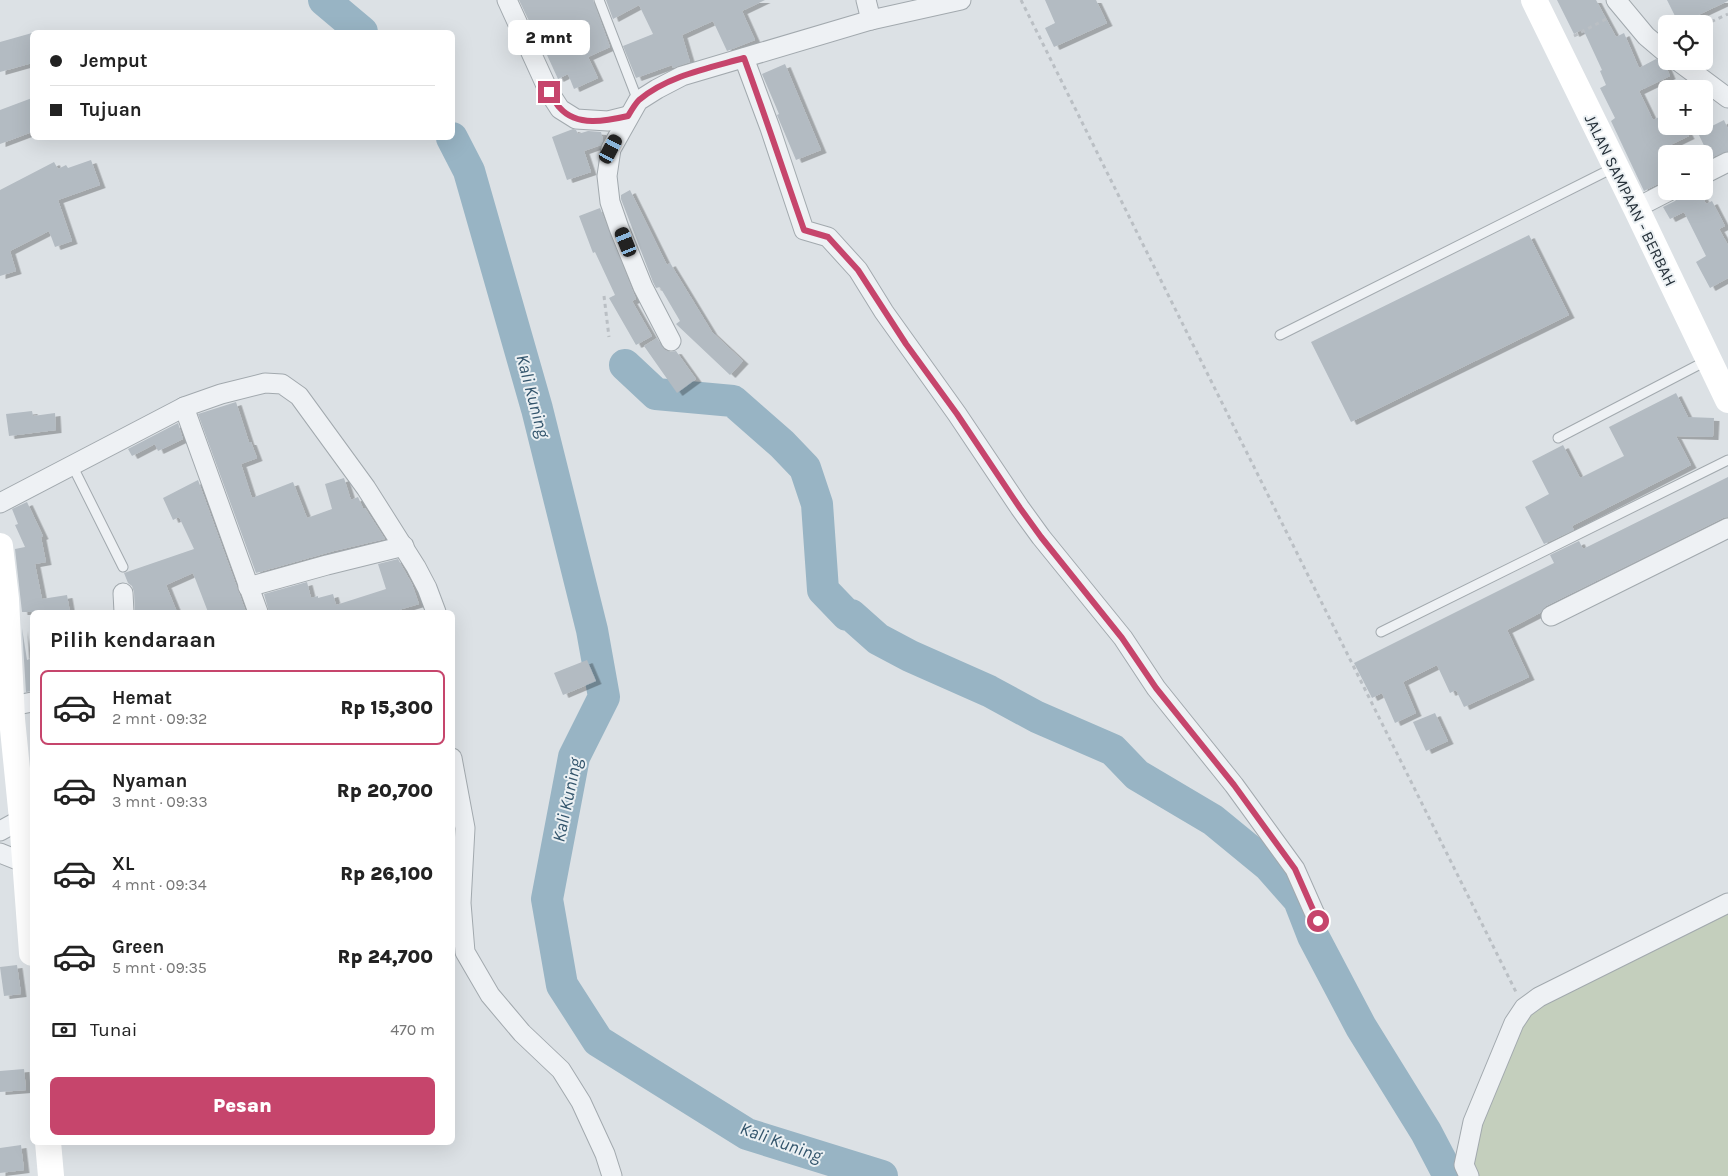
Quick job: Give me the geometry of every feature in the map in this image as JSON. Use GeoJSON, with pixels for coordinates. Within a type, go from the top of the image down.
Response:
{"type":"FeatureCollection","features":[{"type":"Feature","properties":{"kind":"main road","name":"JALAN SAMPAAN - BERBAH"},"geometry":{"type":"LineString","coordinates":[[1534,0],[1728,400]]}},
{"type":"Feature","properties":{"kind":"main road"},"geometry":{"type":"LineString","coordinates":[[0,546],[3,600],[22,704],[27,818],[25,863],[30,927]]}},
{"type":"Feature","properties":{"kind":"main road"},"geometry":{"type":"LineString","coordinates":[[48,1145],[51,1176]]}},
{"type":"Feature","properties":{"kind":"street"},"geometry":{"type":"LineString","coordinates":[[507,0],[549,92],[560,109],[576,120],[608,121],[633,109],[657,88],[682,76],[871,20],[961,0]]}},
{"type":"Feature","properties":{"kind":"street"},"geometry":{"type":"LineString","coordinates":[[866,0],[871,20]]}},
{"type":"Feature","properties":{"kind":"street"},"geometry":{"type":"LineString","coordinates":[[1619,5],[1646,36],[1658,46]]}},
{"type":"Feature","properties":{"kind":"street"},"geometry":{"type":"LineString","coordinates":[[744,58],[804,230],[828,237],[858,270],[906,344],[957,414],[1041,537],[1122,638],[1156,688],[1234,785],[1295,869],[1318,921]]}},
{"type":"Feature","properties":{"kind":"street"},"geometry":{"type":"LineString","coordinates":[[1690,70],[1728,98]]}},
{"type":"Feature","properties":{"kind":"street"},"geometry":{"type":"LineString","coordinates":[[633,109],[611,149],[607,176],[610,202],[644,287],[671,341]]}},
{"type":"Feature","properties":{"kind":"street"},"geometry":{"type":"LineString","coordinates":[[1713,170],[1728,162]]}},
{"type":"Feature","properties":{"kind":"street"},"geometry":{"type":"LineString","coordinates":[[1636,208],[1658,197]]}},
{"type":"Feature","properties":{"kind":"street"},"geometry":{"type":"LineString","coordinates":[[0,503],[184,407],[221,394],[266,383],[282,384],[299,396],[366,488],[404,546],[427,588],[435,610]]}},
{"type":"Feature","properties":{"kind":"street"},"geometry":{"type":"LineString","coordinates":[[184,407],[257,610]]}},
{"type":"Feature","properties":{"kind":"street"},"geometry":{"type":"LineString","coordinates":[[1551,616],[1728,528]]}},
{"type":"Feature","properties":{"kind":"street"},"geometry":{"type":"LineString","coordinates":[[248,587],[404,546]]}},
{"type":"Feature","properties":{"kind":"street"},"geometry":{"type":"LineString","coordinates":[[124,593],[124,610]]}},
{"type":"Feature","properties":{"kind":"street"},"geometry":{"type":"LineString","coordinates":[[455,774],[465,828],[461,902],[465,952],[496,1002],[522,1033],[560,1070],[581,1102],[605,1154],[612,1176]]}},
{"type":"Feature","properties":{"kind":"street"},"geometry":{"type":"LineString","coordinates":[[0,831],[27,818]]}},
{"type":"Feature","properties":{"kind":"street"},"geometry":{"type":"LineString","coordinates":[[0,852],[25,863]]}},
{"type":"Feature","properties":{"kind":"street"},"geometry":{"type":"LineString","coordinates":[[1469,1176],[1464,1165],[1473,1122],[1514,1023],[1524,1008],[1548,993],[1728,903]]}},
{"type":"Feature","properties":{"kind":"lane"},"geometry":{"type":"LineString","coordinates":[[598,0],[633,109]]}},
{"type":"Feature","properties":{"kind":"lane"},"geometry":{"type":"LineString","coordinates":[[1280,335],[1615,167]]}},
{"type":"Feature","properties":{"kind":"lane"},"geometry":{"type":"LineString","coordinates":[[1558,438],[1709,360]]}},
{"type":"Feature","properties":{"kind":"lane"},"geometry":{"type":"LineString","coordinates":[[1381,632],[1728,460]]}},
{"type":"Feature","properties":{"kind":"lane"},"geometry":{"type":"LineString","coordinates":[[72,466],[123,567]]}},
{"type":"Feature","properties":{"kind":"path"},"geometry":{"type":"LineString","coordinates":[[1021,0],[1524,1008]]}},
{"type":"Feature","properties":{"kind":"path"},"geometry":{"type":"LineString","coordinates":[[1556,46],[1619,5]]}},
{"type":"Feature","properties":{"kind":"path"},"geometry":{"type":"LineString","coordinates":[[1713,21],[1728,14]]}},
{"type":"Feature","properties":{"kind":"path"},"geometry":{"type":"LineString","coordinates":[[604,296],[609,337]]}},
{"type":"Feature","properties":{"kind":"green space"},"geometry":{"type":"Polygon","coordinates":[[[1728,903],[1728,1176],[1471,1176],[1464,1165],[1524,1008],[1728,903]]]}},
{"type":"Feature","properties":{"kind":"building"},"geometry":{"type":"Polygon","coordinates":[[[519,0],[593,0],[610,47],[588,57],[598,78],[574,89],[568,74],[558,79],[531,20],[529,21],[519,0]]]}},
{"type":"Feature","properties":{"kind":"building"},"geometry":{"type":"Polygon","coordinates":[[[606,0],[765,0],[742,11],[755,40],[727,51],[713,21],[682,35],[690,62],[673,68],[672,65],[636,78],[623,46],[653,34],[639,5],[613,19],[606,0]]]}},
{"type":"Feature","properties":{"kind":"building"},"geometry":{"type":"Polygon","coordinates":[[[1045,0],[1096,0],[1107,23],[1054,47],[1045,28],[1055,23],[1045,0]]]}},
{"type":"Feature","properties":{"kind":"building"},"geometry":{"type":"Polygon","coordinates":[[[1557,0],[1596,0],[1616,37],[1624,33],[1639,68],[1656,59],[1658,60],[1658,70],[1668,70],[1670,76],[1658,80],[1658,82],[1639,91],[1653,120],[1658,118],[1658,135],[1689,136],[1670,145],[1658,145],[1658,184],[1644,191],[1611,121],[1615,118],[1600,88],[1606,85],[1600,71],[1602,70],[1583,29],[1574,34],[1557,0]]]}},
{"type":"Feature","properties":{"kind":"building"},"geometry":{"type":"Polygon","coordinates":[[[1667,0],[1728,0],[1698,15],[1674,15],[1667,0]]]}},
{"type":"Feature","properties":{"kind":"building"},"geometry":{"type":"Polygon","coordinates":[[[30,34],[30,64],[0,72],[0,42],[30,34]]]}},
{"type":"Feature","properties":{"kind":"building"},"geometry":{"type":"Polygon","coordinates":[[[785,64],[821,150],[796,160],[762,74],[785,64]]]}},
{"type":"Feature","properties":{"kind":"building"},"geometry":{"type":"Polygon","coordinates":[[[30,99],[30,133],[0,144],[0,110],[30,99]]]}},
{"type":"Feature","properties":{"kind":"building"},"geometry":{"type":"Polygon","coordinates":[[[1724,120],[1728,129],[1728,151],[1713,157],[1713,145],[1704,145],[1699,135],[1713,135],[1713,126],[1724,120]]]}},
{"type":"Feature","properties":{"kind":"building"},"geometry":{"type":"Polygon","coordinates":[[[573,129],[578,134],[588,131],[601,132],[603,140],[601,145],[584,151],[591,172],[567,180],[552,137],[573,129]]]}},
{"type":"Feature","properties":{"kind":"building"},"geometry":{"type":"Polygon","coordinates":[[[91,160],[100,185],[58,200],[72,241],[55,247],[49,231],[10,251],[16,271],[0,276],[0,190],[54,162],[58,169],[66,165],[68,168],[91,160]]]}},
{"type":"Feature","properties":{"kind":"building"},"geometry":{"type":"Polygon","coordinates":[[[630,190],[667,265],[670,263],[712,332],[743,361],[730,375],[676,324],[680,321],[660,287],[656,288],[621,199],[621,195],[630,190]]]}},
{"type":"Feature","properties":{"kind":"building"},"geometry":{"type":"Polygon","coordinates":[[[1704,200],[1706,204],[1712,201],[1725,226],[1719,229],[1728,245],[1728,278],[1710,288],[1696,262],[1706,256],[1684,212],[1670,219],[1663,207],[1675,201],[1704,200]]]}},
{"type":"Feature","properties":{"kind":"building"},"geometry":{"type":"Polygon","coordinates":[[[600,208],[636,299],[632,301],[652,336],[636,345],[609,298],[615,295],[595,252],[593,253],[579,216],[600,208]]]}},
{"type":"Feature","properties":{"kind":"building"},"geometry":{"type":"Polygon","coordinates":[[[1529,235],[1569,315],[1351,422],[1311,342],[1529,235]]]}},
{"type":"Feature","properties":{"kind":"building"},"geometry":{"type":"Polygon","coordinates":[[[657,338],[665,350],[670,352],[676,351],[696,379],[677,393],[644,346],[657,338]]]}},
{"type":"Feature","properties":{"kind":"building"},"geometry":{"type":"Polygon","coordinates":[[[1676,393],[1688,417],[1714,418],[1713,437],[1676,436],[1691,465],[1572,526],[1574,530],[1544,544],[1525,507],[1549,494],[1532,461],[1563,445],[1580,478],[1624,456],[1609,427],[1676,393]]]}},
{"type":"Feature","properties":{"kind":"building"},"geometry":{"type":"Polygon","coordinates":[[[236,402],[249,442],[251,442],[257,458],[241,464],[252,498],[293,482],[307,518],[332,509],[325,484],[344,478],[351,500],[358,497],[363,508],[365,508],[385,539],[256,573],[198,414],[236,402]]]}},
{"type":"Feature","properties":{"kind":"building"},"geometry":{"type":"Polygon","coordinates":[[[32,411],[33,416],[55,413],[56,430],[9,436],[6,414],[32,411]]]}},
{"type":"Feature","properties":{"kind":"building"},"geometry":{"type":"Polygon","coordinates":[[[178,423],[183,439],[158,451],[155,444],[132,456],[128,449],[178,423]]]}},
{"type":"Feature","properties":{"kind":"building"},"geometry":{"type":"Polygon","coordinates":[[[1728,477],[1728,517],[1546,606],[1540,613],[1507,630],[1529,677],[1464,707],[1456,690],[1450,693],[1437,665],[1403,682],[1416,713],[1395,723],[1382,693],[1372,698],[1354,663],[1554,563],[1550,555],[1579,541],[1583,549],[1728,477]]]}},
{"type":"Feature","properties":{"kind":"building"},"geometry":{"type":"Polygon","coordinates":[[[198,480],[245,610],[207,610],[193,573],[166,585],[176,610],[135,610],[134,592],[124,573],[194,549],[179,517],[173,520],[163,498],[198,480]]]}},
{"type":"Feature","properties":{"kind":"building"},"geometry":{"type":"Polygon","coordinates":[[[27,502],[43,536],[41,537],[46,562],[35,564],[42,599],[67,595],[70,610],[30,610],[30,612],[22,612],[15,549],[25,547],[15,525],[18,524],[12,509],[27,502]]]}},
{"type":"Feature","properties":{"kind":"building"},"geometry":{"type":"Polygon","coordinates":[[[398,559],[412,584],[419,604],[399,610],[268,610],[264,594],[307,582],[311,598],[333,594],[336,605],[386,589],[378,564],[398,559]]]}},
{"type":"Feature","properties":{"kind":"building"},"geometry":{"type":"Polygon","coordinates":[[[22,628],[27,660],[30,659],[30,691],[26,692],[22,628]]]}},
{"type":"Feature","properties":{"kind":"building"},"geometry":{"type":"Polygon","coordinates":[[[587,660],[596,681],[563,695],[554,673],[587,660]]]}},
{"type":"Feature","properties":{"kind":"building"},"geometry":{"type":"Polygon","coordinates":[[[1435,713],[1448,741],[1426,751],[1413,722],[1435,713]]]}},
{"type":"Feature","properties":{"kind":"building"},"geometry":{"type":"Polygon","coordinates":[[[17,965],[21,994],[4,996],[0,967],[17,965]]]}},
{"type":"Feature","properties":{"kind":"building"},"geometry":{"type":"Polygon","coordinates":[[[24,1069],[26,1090],[0,1092],[0,1071],[24,1069]]]}},
{"type":"Feature","properties":{"kind":"building"},"geometry":{"type":"Polygon","coordinates":[[[21,1145],[24,1170],[0,1173],[0,1148],[21,1145]]]}},
{"type":"Feature","properties":{"kind":"waterway","name":"Kali Kuning"},"geometry":{"type":"LineString","coordinates":[[324,0],[360,30]]}},
{"type":"Feature","properties":{"kind":"waterway","name":"Kali Kuning"},"geometry":{"type":"LineString","coordinates":[[453,140],[469,171],[537,409],[592,630],[604,697],[574,757],[547,899],[562,985],[598,1041],[747,1134],[882,1176]]}},
{"type":"Feature","properties":{"kind":"waterway"},"geometry":{"type":"LineString","coordinates":[[625,365],[656,394],[733,401],[782,444],[805,468],[817,504],[823,590],[847,615],[851,615],[878,639],[910,656],[989,691],[1037,717],[1113,750],[1137,775],[1213,820],[1269,866],[1299,900],[1313,936],[1361,1027],[1426,1132],[1449,1176]]}},
{"type":"Feature","properties":{"kind":"route"},"geometry":{"type":"LineString","coordinates":[[549,92],[560,109],[576,120],[608,121],[628,116],[638,101],[657,88],[682,76],[744,58],[804,230],[828,237],[858,270],[884,312],[1041,537],[1122,638],[1156,688],[1234,785],[1295,869],[1318,921]]}}]}
